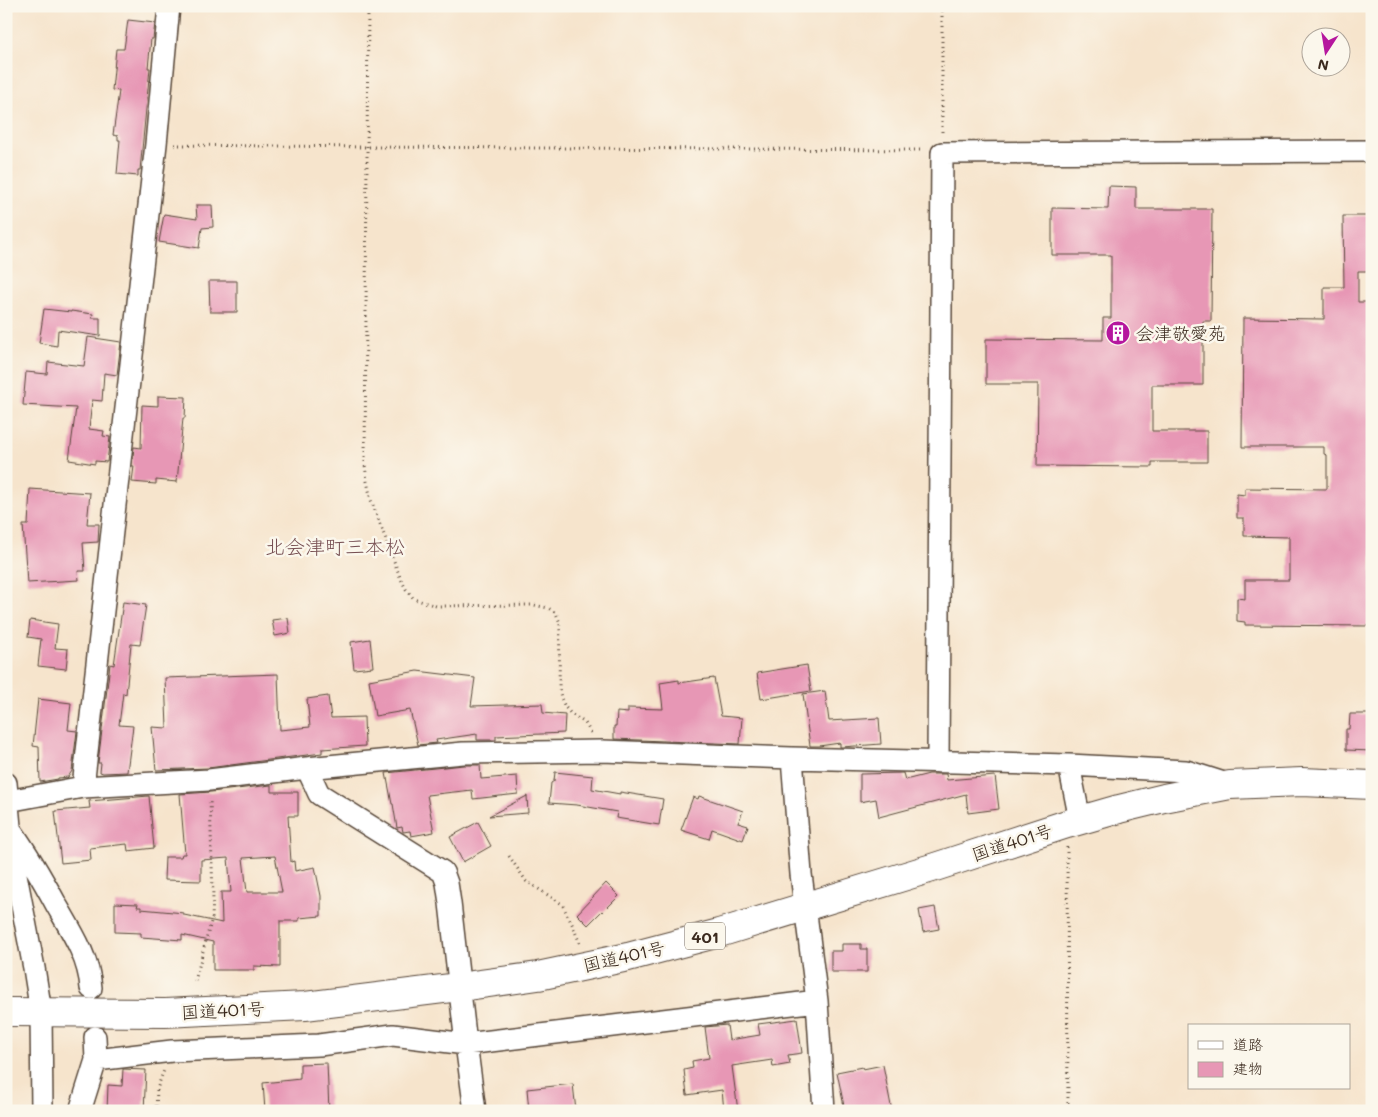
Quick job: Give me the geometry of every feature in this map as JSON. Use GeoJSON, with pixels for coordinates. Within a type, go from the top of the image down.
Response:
{"type":"FeatureCollection","features":[{"type":"Feature","properties":{"kind":"highway","name":"国道401号"},"geometry":{"type":"LineString","coordinates":[[23,1012],[165,1013],[305,1006],[538,976],[628,957],[719,933],[932,868],[1074,822],[1164,798],[1230,786],[1302,782],[1372,784]]}},
{"type":"Feature","properties":{"kind":"street"},"geometry":{"type":"LineString","coordinates":[[83,787],[156,144],[169,6]]}},
{"type":"Feature","properties":{"kind":"street"},"geometry":{"type":"LineString","coordinates":[[938,762],[942,153],[1372,151]]}},
{"type":"Feature","properties":{"kind":"street"},"geometry":{"type":"LineString","coordinates":[[42,1111],[23,1012],[34,968],[13,859],[7,792],[209,780],[307,768],[463,753],[602,751],[1068,765],[1186,771],[1230,786]]}},
{"type":"Feature","properties":{"kind":"street"},"geometry":{"type":"LineString","coordinates":[[792,758],[804,906],[817,1001],[824,1111]]}},
{"type":"Feature","properties":{"kind":"street"},"geometry":{"type":"LineString","coordinates":[[1068,765],[1074,822]]}},
{"type":"Feature","properties":{"kind":"street"},"geometry":{"type":"LineString","coordinates":[[307,768],[319,794],[443,872],[450,903],[475,1111]]}},
{"type":"Feature","properties":{"kind":"street"},"geometry":{"type":"LineString","coordinates":[[10,829],[30,857],[79,944],[90,974],[91,988]]}},
{"type":"Feature","properties":{"kind":"street"},"geometry":{"type":"LineString","coordinates":[[96,1060],[172,1051],[319,1045],[393,1034],[466,1044],[817,1001]]}},
{"type":"Feature","properties":{"kind":"street"},"geometry":{"type":"LineString","coordinates":[[80,1111],[96,1060],[95,1037]]}},
{"type":"Feature","properties":{"kind":"path"},"geometry":{"type":"LineString","coordinates":[[368,6],[365,464],[371,500],[400,577],[414,599],[436,606],[534,605],[548,608],[556,613],[560,623],[559,688],[561,698],[571,714],[585,723],[602,751]]}},
{"type":"Feature","properties":{"kind":"path"},"geometry":{"type":"LineString","coordinates":[[156,144],[928,150],[942,153],[942,6]]}},
{"type":"Feature","properties":{"kind":"path"},"geometry":{"type":"LineString","coordinates":[[195,981],[212,918],[209,780]]}},
{"type":"Feature","properties":{"kind":"path"},"geometry":{"type":"LineString","coordinates":[[1068,1111],[1074,822]]}},
{"type":"Feature","properties":{"kind":"path"},"geometry":{"type":"LineString","coordinates":[[509,856],[526,881],[562,904],[589,965]]}},
{"type":"Feature","properties":{"kind":"path"},"geometry":{"type":"LineString","coordinates":[[156,1111],[157,1089],[172,1051]]}},
{"type":"Feature","properties":{"kind":"building"},"geometry":{"type":"Polygon","coordinates":[[[128,20],[155,23],[153,39],[151,39],[148,68],[150,68],[138,176],[117,174],[120,140],[118,140],[118,136],[113,135],[119,91],[112,90],[116,49],[124,49],[128,20]]]}},
{"type":"Feature","properties":{"kind":"building","name":"会津敬愛苑"},"geometry":{"type":"Polygon","coordinates":[[[1109,186],[1136,187],[1136,209],[1212,209],[1211,321],[1203,321],[1203,385],[1152,385],[1152,431],[1207,431],[1207,462],[1152,462],[1152,467],[1037,466],[1038,384],[986,384],[986,339],[1103,340],[1103,318],[1111,318],[1111,255],[1052,255],[1052,208],[1108,209],[1109,186]]]}},
{"type":"Feature","properties":{"kind":"building"},"geometry":{"type":"Polygon","coordinates":[[[196,205],[212,205],[213,227],[202,228],[199,248],[159,242],[164,214],[197,219],[196,205]]]}},
{"type":"Feature","properties":{"kind":"building"},"geometry":{"type":"Polygon","coordinates":[[[1343,216],[1372,216],[1372,271],[1358,271],[1358,302],[1372,302],[1372,626],[1245,625],[1245,622],[1237,621],[1237,598],[1245,599],[1245,580],[1289,580],[1289,537],[1244,536],[1244,518],[1237,518],[1237,494],[1245,495],[1245,488],[1327,489],[1327,455],[1324,454],[1324,447],[1242,447],[1243,318],[1324,319],[1324,287],[1344,287],[1343,216]]]}},
{"type":"Feature","properties":{"kind":"building"},"geometry":{"type":"Polygon","coordinates":[[[209,281],[237,281],[237,312],[210,312],[209,281]]]}},
{"type":"Feature","properties":{"kind":"building"},"geometry":{"type":"Polygon","coordinates":[[[44,309],[93,314],[92,318],[100,318],[100,336],[58,330],[57,346],[39,343],[44,309]]]}},
{"type":"Feature","properties":{"kind":"building"},"geometry":{"type":"Polygon","coordinates":[[[88,337],[121,342],[117,375],[104,373],[102,401],[92,400],[89,429],[104,431],[103,436],[110,437],[107,462],[95,461],[95,464],[69,460],[76,408],[23,405],[26,372],[47,374],[48,362],[84,366],[88,337]]]}},
{"type":"Feature","properties":{"kind":"building"},"geometry":{"type":"Polygon","coordinates":[[[158,396],[186,397],[177,482],[156,480],[156,484],[132,482],[134,447],[141,448],[142,405],[158,406],[158,396]]]}},
{"type":"Feature","properties":{"kind":"building"},"geometry":{"type":"Polygon","coordinates":[[[30,489],[90,493],[87,524],[99,524],[98,542],[83,543],[85,571],[78,571],[79,580],[27,583],[23,525],[28,525],[30,489]]]}},
{"type":"Feature","properties":{"kind":"building"},"geometry":{"type":"Polygon","coordinates":[[[123,602],[146,605],[140,645],[131,644],[126,694],[123,693],[119,725],[133,726],[127,772],[103,773],[100,772],[101,763],[98,763],[110,664],[114,665],[123,602]]]}},
{"type":"Feature","properties":{"kind":"building"},"geometry":{"type":"Polygon","coordinates":[[[288,618],[290,633],[275,636],[272,620],[288,618]]]}},
{"type":"Feature","properties":{"kind":"building"},"geometry":{"type":"Polygon","coordinates":[[[30,620],[58,624],[55,648],[68,649],[66,669],[38,666],[41,639],[28,637],[30,620]]]}},
{"type":"Feature","properties":{"kind":"building"},"geometry":{"type":"Polygon","coordinates":[[[370,639],[373,667],[354,669],[351,642],[370,639]]]}},
{"type":"Feature","properties":{"kind":"building"},"geometry":{"type":"Polygon","coordinates":[[[807,665],[811,691],[761,699],[757,673],[807,665]]]}},
{"type":"Feature","properties":{"kind":"building"},"geometry":{"type":"Polygon","coordinates":[[[417,671],[475,678],[471,706],[542,704],[543,713],[565,715],[564,733],[496,736],[496,740],[477,740],[477,734],[436,740],[437,743],[418,745],[410,710],[375,716],[369,680],[417,671]]]}},
{"type":"Feature","properties":{"kind":"building"},"geometry":{"type":"Polygon","coordinates":[[[278,674],[280,730],[310,727],[307,699],[328,696],[331,718],[364,717],[365,746],[322,749],[322,753],[208,768],[156,770],[152,727],[167,728],[165,678],[278,674]]]}},
{"type":"Feature","properties":{"kind":"building"},"geometry":{"type":"Polygon","coordinates":[[[714,678],[721,716],[742,718],[740,744],[614,739],[617,712],[628,713],[628,708],[663,709],[660,683],[679,680],[679,683],[714,678]]]}},
{"type":"Feature","properties":{"kind":"building"},"geometry":{"type":"Polygon","coordinates":[[[825,691],[829,721],[879,718],[881,744],[840,747],[840,743],[810,746],[803,694],[825,691]]]}},
{"type":"Feature","properties":{"kind":"building"},"geometry":{"type":"Polygon","coordinates":[[[38,699],[71,703],[68,730],[77,731],[72,771],[68,777],[40,782],[39,747],[33,746],[38,699]]]}},
{"type":"Feature","properties":{"kind":"building"},"geometry":{"type":"Polygon","coordinates":[[[1350,714],[1372,714],[1372,751],[1346,750],[1346,729],[1349,729],[1350,714]]]}},
{"type":"Feature","properties":{"kind":"building"},"geometry":{"type":"Polygon","coordinates":[[[480,765],[481,779],[517,776],[518,794],[473,799],[472,790],[427,795],[434,832],[411,836],[410,831],[403,832],[402,827],[397,828],[386,773],[480,765]]]}},
{"type":"Feature","properties":{"kind":"building"},"geometry":{"type":"Polygon","coordinates":[[[555,772],[593,776],[592,789],[663,799],[659,825],[616,818],[617,812],[577,805],[549,803],[551,783],[554,781],[555,772]]]}},
{"type":"Feature","properties":{"kind":"building"},"geometry":{"type":"Polygon","coordinates":[[[903,773],[905,780],[929,774],[946,774],[947,780],[995,776],[999,809],[968,813],[966,794],[879,817],[876,799],[860,802],[860,774],[903,773]]]}},
{"type":"Feature","properties":{"kind":"building"},"geometry":{"type":"Polygon","coordinates":[[[271,785],[271,792],[298,792],[298,816],[288,816],[291,862],[294,861],[295,871],[315,867],[321,896],[321,916],[299,918],[299,921],[280,921],[280,967],[254,966],[254,970],[213,970],[213,942],[182,935],[182,940],[141,937],[141,933],[115,932],[115,903],[138,904],[137,907],[141,907],[141,909],[184,913],[184,915],[222,923],[221,892],[231,892],[228,858],[201,860],[201,881],[164,880],[165,857],[181,857],[182,854],[185,854],[180,794],[271,785]],[[275,856],[243,858],[247,892],[282,892],[275,856]]]}},
{"type":"Feature","properties":{"kind":"building"},"geometry":{"type":"Polygon","coordinates":[[[149,796],[154,848],[128,851],[127,844],[90,848],[91,860],[61,863],[55,811],[90,808],[89,801],[149,796]]]}},
{"type":"Feature","properties":{"kind":"building"},"geometry":{"type":"Polygon","coordinates":[[[527,796],[528,813],[489,816],[527,796]]]}},
{"type":"Feature","properties":{"kind":"building"},"geometry":{"type":"Polygon","coordinates":[[[699,796],[743,811],[738,823],[748,826],[743,840],[712,829],[709,839],[681,830],[693,797],[698,799],[699,796]]]}},
{"type":"Feature","properties":{"kind":"building"},"geometry":{"type":"Polygon","coordinates":[[[478,822],[491,846],[463,862],[450,837],[478,822]]]}},
{"type":"Feature","properties":{"kind":"building"},"geometry":{"type":"Polygon","coordinates":[[[606,883],[619,896],[588,925],[577,914],[606,883]]]}},
{"type":"Feature","properties":{"kind":"building"},"geometry":{"type":"Polygon","coordinates":[[[935,907],[939,929],[923,932],[919,910],[935,907]]]}},
{"type":"Feature","properties":{"kind":"building"},"geometry":{"type":"Polygon","coordinates":[[[842,944],[861,944],[861,949],[867,949],[867,972],[831,972],[831,951],[842,951],[842,944]]]}},
{"type":"Feature","properties":{"kind":"building"},"geometry":{"type":"Polygon","coordinates":[[[797,1019],[802,1053],[788,1055],[790,1064],[773,1067],[772,1060],[732,1066],[738,1111],[724,1111],[722,1090],[687,1095],[684,1070],[693,1068],[692,1061],[709,1058],[705,1027],[727,1025],[729,1040],[760,1035],[758,1024],[797,1019]]]}},
{"type":"Feature","properties":{"kind":"building"},"geometry":{"type":"Polygon","coordinates":[[[327,1063],[329,1111],[265,1111],[263,1083],[300,1079],[300,1064],[327,1063]]]}},
{"type":"Feature","properties":{"kind":"building"},"geometry":{"type":"Polygon","coordinates":[[[883,1065],[892,1111],[845,1111],[837,1072],[883,1065]]]}},
{"type":"Feature","properties":{"kind":"building"},"geometry":{"type":"Polygon","coordinates":[[[123,1069],[146,1070],[144,1111],[107,1111],[108,1085],[122,1086],[123,1069]]]}},
{"type":"Feature","properties":{"kind":"building"},"geometry":{"type":"Polygon","coordinates":[[[573,1084],[576,1111],[529,1111],[527,1089],[573,1084]]]}},
{"type":"Feature","properties":{"kind":"place","name":"会津敬愛苑"},"geometry":{"type":"Point","coordinates":[1118,333]}},
{"type":"Feature","properties":{"kind":"district","name":"北会津町三本松"},"geometry":{"type":"Point","coordinates":[335,546]}}]}
